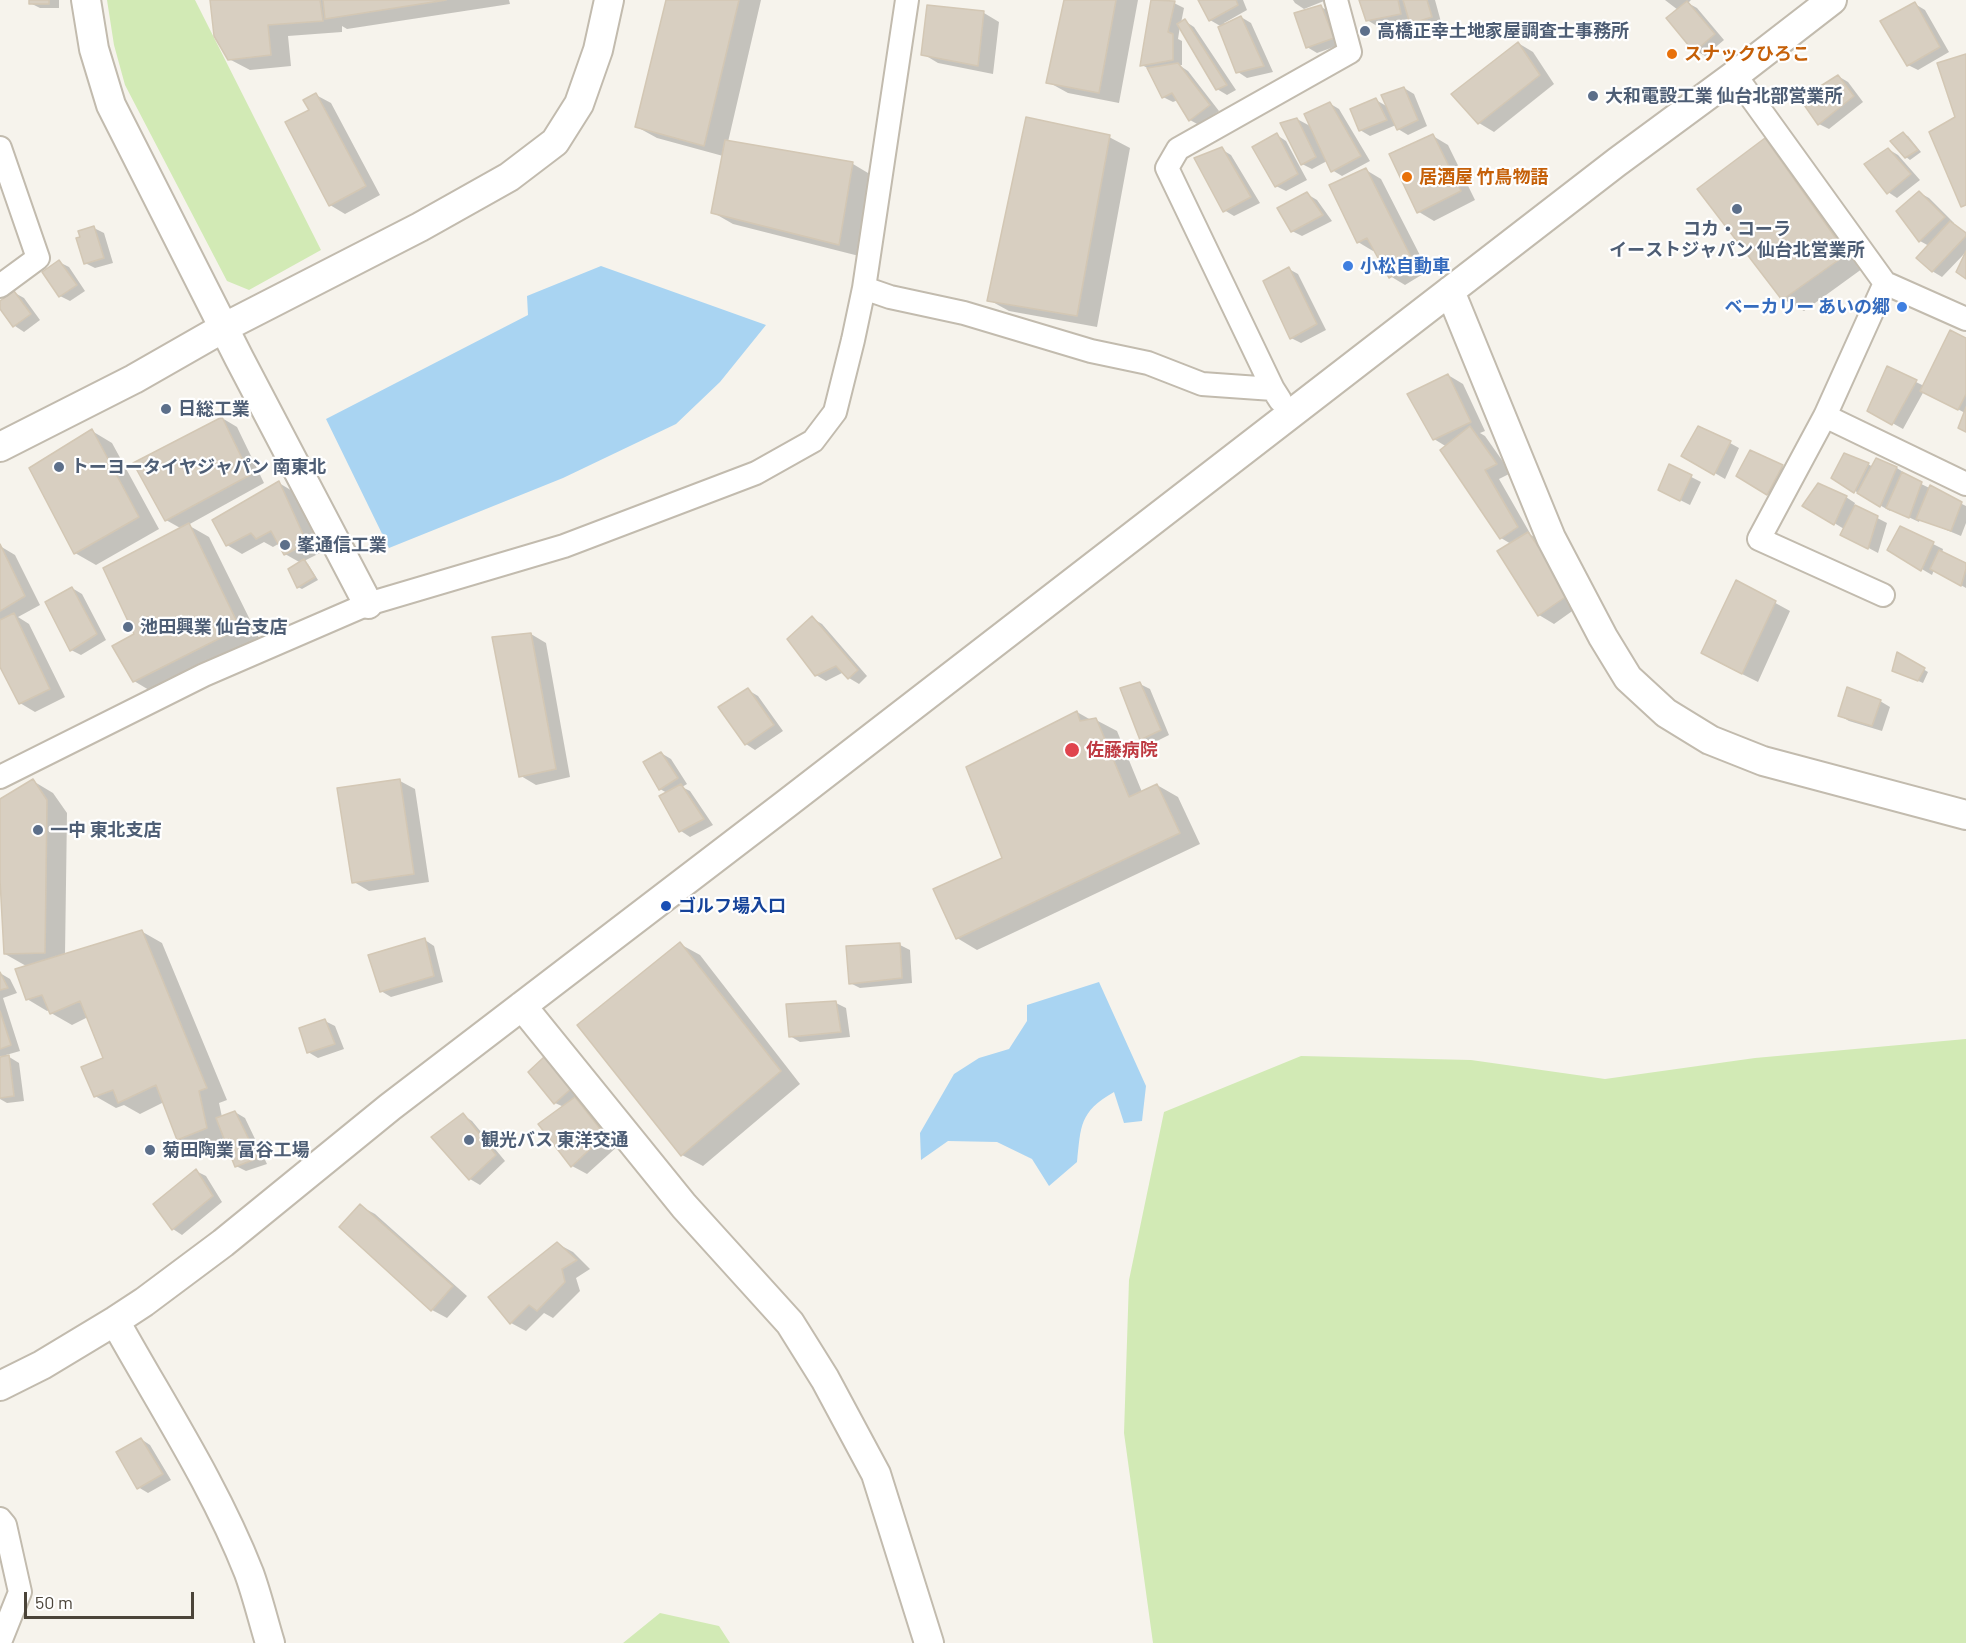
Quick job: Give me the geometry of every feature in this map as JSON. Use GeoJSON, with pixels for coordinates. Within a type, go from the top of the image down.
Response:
{"type":"FeatureCollection","features":[{"type":"Feature","properties":{"kind":"street"},"geometry":{"type":"LineString","coordinates":[[86,0],[94,49],[111,105],[369,604]]}},
{"type":"Feature","properties":{"kind":"street"},"geometry":{"type":"LineString","coordinates":[[0,447],[134,379],[225,327],[420,227],[509,177],[555,142],[579,104],[598,50],[609,0]]}},
{"type":"Feature","properties":{"kind":"street"},"geometry":{"type":"LineString","coordinates":[[0,777],[204,675],[369,604],[564,546],[756,473],[813,441],[835,412],[864,288],[907,0]]}},
{"type":"Feature","properties":{"kind":"street"},"geometry":{"type":"LineString","coordinates":[[1290,414],[1273,389],[1167,168],[1178,148],[1350,52],[1336,0]]}},
{"type":"Feature","properties":{"kind":"street"},"geometry":{"type":"LineString","coordinates":[[0,1386],[42,1365],[115,1321],[223,1243],[390,1107],[1617,162],[1832,0]]}},
{"type":"Feature","properties":{"kind":"street"},"geometry":{"type":"LineString","coordinates":[[1735,75],[1885,283],[1966,319]]}},
{"type":"Feature","properties":{"kind":"street"},"geometry":{"type":"LineString","coordinates":[[0,148],[38,258],[0,286]]}},
{"type":"Feature","properties":{"kind":"street"},"geometry":{"type":"LineString","coordinates":[[1882,595],[1759,539],[1825,416],[1885,283]]}},
{"type":"Feature","properties":{"kind":"street"},"geometry":{"type":"LineString","coordinates":[[864,288],[890,297],[964,313],[1090,351],[1148,363],[1202,384],[1273,389]]}},
{"type":"Feature","properties":{"kind":"street"},"geometry":{"type":"LineString","coordinates":[[1450,291],[1551,537],[1603,637],[1628,678],[1666,713],[1710,740],[1763,761],[1966,815]]}},
{"type":"Feature","properties":{"kind":"street"},"geometry":{"type":"LineString","coordinates":[[1825,416],[1966,484]]}},
{"type":"Feature","properties":{"kind":"street"},"geometry":{"type":"LineString","coordinates":[[522,1006],[684,1206],[790,1323],[825,1379],[876,1474],[929,1643]]}},
{"type":"Feature","properties":{"kind":"street"},"geometry":{"type":"LineString","coordinates":[[115,1321],[196,1462],[222,1513],[249,1574],[270,1643]]}},
{"type":"Feature","properties":{"kind":"street"},"geometry":{"type":"LineString","coordinates":[[0,1519],[5,1525],[20,1592],[0,1642]]}},
{"type":"Feature","properties":{"kind":"green space"},"geometry":{"type":"Polygon","coordinates":[[[107,0],[195,0],[321,250],[249,290],[227,281],[125,85],[114,45],[107,0]]]}},
{"type":"Feature","properties":{"kind":"green space"},"geometry":{"type":"Polygon","coordinates":[[[1966,1039],[1966,1643],[1153,1643],[1124,1433],[1129,1280],[1164,1112],[1301,1056],[1471,1060],[1605,1079],[1755,1058],[1966,1039]]]}},
{"type":"Feature","properties":{"kind":"green space"},"geometry":{"type":"Polygon","coordinates":[[[660,1613],[719,1626],[730,1643],[623,1643],[660,1613]]]}},
{"type":"Feature","properties":{"kind":"water"},"geometry":{"type":"Polygon","coordinates":[[[601,266],[766,325],[720,382],[676,424],[563,478],[389,548],[326,419],[528,315],[527,296],[601,266]]]}},
{"type":"Feature","properties":{"kind":"water"},"geometry":{"type":"Polygon","coordinates":[[[1099,982],[1146,1086],[1142,1121],[1124,1123],[1114,1092],[1103,1099],[1094,1106],[1084,1121],[1077,1162],[1049,1186],[1032,1159],[997,1142],[948,1141],[921,1160],[920,1133],[954,1074],[979,1058],[1009,1049],[1027,1021],[1027,1005],[1099,982]]]}},
{"type":"Feature","properties":{"kind":"building"},"geometry":{"type":"Polygon","coordinates":[[[29,0],[49,0],[49,4],[29,4],[29,0]]]}},
{"type":"Feature","properties":{"kind":"building"},"geometry":{"type":"Polygon","coordinates":[[[210,0],[320,0],[323,21],[268,25],[271,55],[228,60],[214,36],[210,0]]]}},
{"type":"Feature","properties":{"kind":"building"},"geometry":{"type":"Polygon","coordinates":[[[323,0],[446,0],[325,19],[323,0]]]}},
{"type":"Feature","properties":{"kind":"building"},"geometry":{"type":"Polygon","coordinates":[[[666,0],[739,0],[704,146],[635,127],[666,0]]]}},
{"type":"Feature","properties":{"kind":"building"},"geometry":{"type":"Polygon","coordinates":[[[1064,0],[1116,0],[1099,93],[1046,83],[1064,0]]]}},
{"type":"Feature","properties":{"kind":"building"},"geometry":{"type":"Polygon","coordinates":[[[1151,0],[1175,1],[1168,32],[1173,34],[1173,60],[1140,66],[1151,0]]]}},
{"type":"Feature","properties":{"kind":"building"},"geometry":{"type":"Polygon","coordinates":[[[1198,0],[1236,0],[1238,5],[1209,21],[1198,0]]]}},
{"type":"Feature","properties":{"kind":"building"},"geometry":{"type":"Polygon","coordinates":[[[1359,0],[1398,0],[1401,14],[1366,21],[1359,0]]]}},
{"type":"Feature","properties":{"kind":"building"},"geometry":{"type":"Polygon","coordinates":[[[1403,0],[1427,0],[1432,17],[1410,24],[1403,0]]]}},
{"type":"Feature","properties":{"kind":"building"},"geometry":{"type":"Polygon","coordinates":[[[1687,1],[1715,34],[1694,52],[1666,18],[1687,1]]]}},
{"type":"Feature","properties":{"kind":"building"},"geometry":{"type":"Polygon","coordinates":[[[1915,2],[1940,47],[1907,66],[1880,21],[1915,2]]]}},
{"type":"Feature","properties":{"kind":"building"},"geometry":{"type":"Polygon","coordinates":[[[927,5],[984,11],[978,66],[921,55],[927,5]]]}},
{"type":"Feature","properties":{"kind":"building"},"geometry":{"type":"Polygon","coordinates":[[[1321,5],[1334,38],[1306,48],[1294,13],[1321,5]]]}},
{"type":"Feature","properties":{"kind":"building"},"geometry":{"type":"Polygon","coordinates":[[[1241,16],[1264,66],[1236,73],[1218,27],[1241,16]]]}},
{"type":"Feature","properties":{"kind":"building"},"geometry":{"type":"Polygon","coordinates":[[[1185,19],[1227,85],[1216,90],[1177,24],[1185,19]]]}},
{"type":"Feature","properties":{"kind":"building"},"geometry":{"type":"Polygon","coordinates":[[[1518,42],[1540,75],[1478,124],[1451,94],[1518,42]]]}},
{"type":"Feature","properties":{"kind":"building"},"geometry":{"type":"Polygon","coordinates":[[[1966,54],[1966,205],[1961,207],[1929,132],[1955,117],[1937,63],[1966,54]]]}},
{"type":"Feature","properties":{"kind":"building"},"geometry":{"type":"Polygon","coordinates":[[[1178,63],[1210,105],[1189,121],[1172,93],[1162,98],[1147,68],[1178,63]]]}},
{"type":"Feature","properties":{"kind":"building"},"geometry":{"type":"Polygon","coordinates":[[[1838,75],[1854,96],[1818,125],[1800,99],[1838,75]]]}},
{"type":"Feature","properties":{"kind":"building"},"geometry":{"type":"Polygon","coordinates":[[[1404,87],[1418,120],[1397,130],[1381,95],[1404,87]]]}},
{"type":"Feature","properties":{"kind":"building"},"geometry":{"type":"Polygon","coordinates":[[[316,93],[366,186],[329,206],[285,122],[309,110],[303,100],[316,93]]]}},
{"type":"Feature","properties":{"kind":"building"},"geometry":{"type":"Polygon","coordinates":[[[1376,98],[1387,120],[1359,131],[1350,109],[1376,98]]]}},
{"type":"Feature","properties":{"kind":"building"},"geometry":{"type":"Polygon","coordinates":[[[1330,102],[1361,156],[1331,172],[1304,114],[1330,102]]]}},
{"type":"Feature","properties":{"kind":"building"},"geometry":{"type":"Polygon","coordinates":[[[1026,117],[1110,135],[1077,316],[987,301],[1026,117]]]}},
{"type":"Feature","properties":{"kind":"building"},"geometry":{"type":"Polygon","coordinates":[[[1297,118],[1316,157],[1301,165],[1280,123],[1297,118]]]}},
{"type":"Feature","properties":{"kind":"building"},"geometry":{"type":"Polygon","coordinates":[[[1903,132],[1918,150],[1905,158],[1890,141],[1903,132]]]}},
{"type":"Feature","properties":{"kind":"building"},"geometry":{"type":"Polygon","coordinates":[[[1277,133],[1298,174],[1275,187],[1252,147],[1277,133]]]}},
{"type":"Feature","properties":{"kind":"building"},"geometry":{"type":"Polygon","coordinates":[[[1433,134],[1461,191],[1417,213],[1389,154],[1433,134]]]}},
{"type":"Feature","properties":{"kind":"building"},"geometry":{"type":"Polygon","coordinates":[[[1765,138],[1847,254],[1782,300],[1697,189],[1765,138]]]}},
{"type":"Feature","properties":{"kind":"building"},"geometry":{"type":"Polygon","coordinates":[[[725,140],[853,162],[839,245],[711,213],[725,140]]]}},
{"type":"Feature","properties":{"kind":"building"},"geometry":{"type":"Polygon","coordinates":[[[1222,147],[1251,197],[1223,212],[1194,158],[1222,147]]]}},
{"type":"Feature","properties":{"kind":"building"},"geometry":{"type":"Polygon","coordinates":[[[1888,148],[1911,174],[1887,194],[1864,164],[1888,148]]]}},
{"type":"Feature","properties":{"kind":"building"},"geometry":{"type":"Polygon","coordinates":[[[1366,168],[1414,263],[1389,278],[1367,238],[1357,243],[1329,185],[1366,168]]]}},
{"type":"Feature","properties":{"kind":"building"},"geometry":{"type":"Polygon","coordinates":[[[1919,191],[1945,217],[1919,242],[1896,211],[1919,191]]]}},
{"type":"Feature","properties":{"kind":"building"},"geometry":{"type":"Polygon","coordinates":[[[1307,192],[1323,215],[1291,232],[1277,208],[1307,192]]]}},
{"type":"Feature","properties":{"kind":"building"},"geometry":{"type":"Polygon","coordinates":[[[1950,221],[1966,233],[1966,236],[1932,272],[1916,258],[1950,221]]]}},
{"type":"Feature","properties":{"kind":"building"},"geometry":{"type":"Polygon","coordinates":[[[94,226],[104,258],[84,264],[76,238],[80,237],[78,231],[94,226]]]}},
{"type":"Feature","properties":{"kind":"building"},"geometry":{"type":"Polygon","coordinates":[[[1966,251],[1966,279],[1956,272],[1966,251]]]}},
{"type":"Feature","properties":{"kind":"building"},"geometry":{"type":"Polygon","coordinates":[[[59,260],[77,285],[59,297],[42,272],[59,260]]]}},
{"type":"Feature","properties":{"kind":"building"},"geometry":{"type":"Polygon","coordinates":[[[1289,267],[1317,324],[1290,339],[1263,281],[1289,267]]]}},
{"type":"Feature","properties":{"kind":"building"},"geometry":{"type":"Polygon","coordinates":[[[14,291],[31,314],[13,327],[0,309],[0,301],[14,291]]]}},
{"type":"Feature","properties":{"kind":"building"},"geometry":{"type":"Polygon","coordinates":[[[1950,330],[1966,338],[1966,394],[1958,410],[1920,391],[1950,330]]]}},
{"type":"Feature","properties":{"kind":"building"},"geometry":{"type":"Polygon","coordinates":[[[1887,366],[1917,380],[1892,425],[1867,411],[1887,366]]]}},
{"type":"Feature","properties":{"kind":"building"},"geometry":{"type":"Polygon","coordinates":[[[1448,374],[1471,422],[1433,440],[1407,394],[1448,374]]]}},
{"type":"Feature","properties":{"kind":"building"},"geometry":{"type":"Polygon","coordinates":[[[1966,407],[1966,432],[1958,428],[1966,407]]]}},
{"type":"Feature","properties":{"kind":"building"},"geometry":{"type":"Polygon","coordinates":[[[222,417],[250,475],[165,521],[133,463],[222,417]]]}},
{"type":"Feature","properties":{"kind":"building"},"geometry":{"type":"Polygon","coordinates":[[[1470,426],[1497,464],[1485,470],[1518,527],[1500,539],[1440,450],[1470,426]]]}},
{"type":"Feature","properties":{"kind":"building"},"geometry":{"type":"Polygon","coordinates":[[[1698,426],[1731,441],[1714,475],[1681,456],[1698,426]]]}},
{"type":"Feature","properties":{"kind":"building"},"geometry":{"type":"Polygon","coordinates":[[[92,429],[139,517],[74,554],[29,468],[92,429]]]}},
{"type":"Feature","properties":{"kind":"building"},"geometry":{"type":"Polygon","coordinates":[[[1750,450],[1783,465],[1767,495],[1736,476],[1750,450]]]}},
{"type":"Feature","properties":{"kind":"building"},"geometry":{"type":"Polygon","coordinates":[[[1844,453],[1869,463],[1854,493],[1831,478],[1844,453]]]}},
{"type":"Feature","properties":{"kind":"building"},"geometry":{"type":"Polygon","coordinates":[[[1876,458],[1897,467],[1880,507],[1857,493],[1876,458]]]}},
{"type":"Feature","properties":{"kind":"building"},"geometry":{"type":"Polygon","coordinates":[[[1669,464],[1692,475],[1680,501],[1658,490],[1669,464]]]}},
{"type":"Feature","properties":{"kind":"building"},"geometry":{"type":"Polygon","coordinates":[[[1902,472],[1922,482],[1909,518],[1886,508],[1902,472]]]}},
{"type":"Feature","properties":{"kind":"building"},"geometry":{"type":"Polygon","coordinates":[[[279,481],[307,543],[284,555],[271,531],[256,539],[251,533],[226,546],[212,520],[279,481]]]}},
{"type":"Feature","properties":{"kind":"building"},"geometry":{"type":"Polygon","coordinates":[[[1818,483],[1847,496],[1834,525],[1802,506],[1818,483]]]}},
{"type":"Feature","properties":{"kind":"building"},"geometry":{"type":"Polygon","coordinates":[[[1930,485],[1962,502],[1951,531],[1916,519],[1930,485]]]}},
{"type":"Feature","properties":{"kind":"building"},"geometry":{"type":"Polygon","coordinates":[[[1855,505],[1878,516],[1868,549],[1840,535],[1855,505]]]}},
{"type":"Feature","properties":{"kind":"building"},"geometry":{"type":"Polygon","coordinates":[[[189,523],[240,628],[133,682],[112,646],[134,634],[103,568],[189,523]]]}},
{"type":"Feature","properties":{"kind":"building"},"geometry":{"type":"Polygon","coordinates":[[[1900,526],[1934,542],[1921,571],[1887,550],[1900,526]]]}},
{"type":"Feature","properties":{"kind":"building"},"geometry":{"type":"Polygon","coordinates":[[[1528,532],[1571,593],[1538,616],[1497,551],[1528,532]]]}},
{"type":"Feature","properties":{"kind":"building"},"geometry":{"type":"Polygon","coordinates":[[[0,544],[25,596],[0,611],[0,544]]]}},
{"type":"Feature","properties":{"kind":"building"},"geometry":{"type":"Polygon","coordinates":[[[1939,550],[1966,563],[1961,586],[1930,569],[1939,550]]]}},
{"type":"Feature","properties":{"kind":"building"},"geometry":{"type":"Polygon","coordinates":[[[304,559],[315,577],[297,588],[288,569],[304,559]]]}},
{"type":"Feature","properties":{"kind":"building"},"geometry":{"type":"Polygon","coordinates":[[[1736,580],[1776,601],[1742,674],[1701,653],[1736,580]]]}},
{"type":"Feature","properties":{"kind":"building"},"geometry":{"type":"Polygon","coordinates":[[[72,587],[97,634],[70,651],[45,602],[72,587]]]}},
{"type":"Feature","properties":{"kind":"building"},"geometry":{"type":"Polygon","coordinates":[[[14,613],[50,689],[19,704],[0,667],[0,620],[14,613]]]}},
{"type":"Feature","properties":{"kind":"building"},"geometry":{"type":"Polygon","coordinates":[[[812,616],[858,670],[848,679],[836,666],[815,676],[787,639],[812,616]]]}},
{"type":"Feature","properties":{"kind":"building"},"geometry":{"type":"Polygon","coordinates":[[[531,633],[556,769],[519,777],[492,637],[531,633]]]}},
{"type":"Feature","properties":{"kind":"building"},"geometry":{"type":"Polygon","coordinates":[[[1897,652],[1925,668],[1918,681],[1892,671],[1897,652]]]}},
{"type":"Feature","properties":{"kind":"building"},"geometry":{"type":"Polygon","coordinates":[[[1140,682],[1161,730],[1140,740],[1120,688],[1140,682]]]}},
{"type":"Feature","properties":{"kind":"building"},"geometry":{"type":"Polygon","coordinates":[[[1847,687],[1881,700],[1872,726],[1838,716],[1847,687]]]}},
{"type":"Feature","properties":{"kind":"building"},"geometry":{"type":"Polygon","coordinates":[[[748,688],[774,725],[745,745],[718,707],[748,688]]]}},
{"type":"Feature","properties":{"kind":"building"},"geometry":{"type":"Polygon","coordinates":[[[1077,711],[1080,721],[1096,718],[1129,797],[1157,784],[1180,833],[956,939],[933,889],[1002,858],[966,767],[1077,711]]]}},
{"type":"Feature","properties":{"kind":"building"},"geometry":{"type":"Polygon","coordinates":[[[661,752],[678,778],[659,790],[643,762],[661,752]]]}},
{"type":"Feature","properties":{"kind":"building"},"geometry":{"type":"Polygon","coordinates":[[[33,779],[47,800],[45,953],[4,954],[0,880],[0,799],[33,779]]]}},
{"type":"Feature","properties":{"kind":"building"},"geometry":{"type":"Polygon","coordinates":[[[400,779],[414,874],[352,883],[337,788],[400,779]]]}},
{"type":"Feature","properties":{"kind":"building"},"geometry":{"type":"Polygon","coordinates":[[[681,784],[704,819],[679,832],[659,796],[681,784]]]}},
{"type":"Feature","properties":{"kind":"building"},"geometry":{"type":"Polygon","coordinates":[[[142,930],[207,1088],[199,1091],[207,1128],[177,1140],[156,1085],[118,1103],[113,1090],[94,1097],[81,1067],[103,1058],[80,1001],[50,1014],[42,995],[26,1000],[15,969],[142,930]]]}},
{"type":"Feature","properties":{"kind":"building"},"geometry":{"type":"Polygon","coordinates":[[[425,938],[434,976],[380,992],[368,955],[425,938]]]}},
{"type":"Feature","properties":{"kind":"building"},"geometry":{"type":"Polygon","coordinates":[[[680,942],[781,1071],[681,1156],[577,1025],[680,942]]]}},
{"type":"Feature","properties":{"kind":"building"},"geometry":{"type":"Polygon","coordinates":[[[900,943],[902,978],[849,984],[846,946],[900,943]]]}},
{"type":"Feature","properties":{"kind":"building"},"geometry":{"type":"Polygon","coordinates":[[[0,972],[8,988],[0,990],[0,972]]]}},
{"type":"Feature","properties":{"kind":"building"},"geometry":{"type":"Polygon","coordinates":[[[836,1001],[841,1032],[789,1037],[786,1004],[836,1001]]]}},
{"type":"Feature","properties":{"kind":"building"},"geometry":{"type":"Polygon","coordinates":[[[0,1011],[11,1045],[0,1049],[0,1011]]]}},
{"type":"Feature","properties":{"kind":"building"},"geometry":{"type":"Polygon","coordinates":[[[325,1019],[335,1044],[307,1053],[299,1028],[325,1019]]]}},
{"type":"Feature","properties":{"kind":"building"},"geometry":{"type":"Polygon","coordinates":[[[9,1055],[14,1096],[0,1098],[0,1057],[9,1055]]]}},
{"type":"Feature","properties":{"kind":"building"},"geometry":{"type":"Polygon","coordinates":[[[544,1057],[572,1088],[554,1104],[528,1072],[544,1057]]]}},
{"type":"Feature","properties":{"kind":"building"},"geometry":{"type":"Polygon","coordinates":[[[575,1097],[605,1135],[571,1167],[538,1124],[575,1097]]]}},
{"type":"Feature","properties":{"kind":"building"},"geometry":{"type":"Polygon","coordinates":[[[235,1111],[258,1158],[235,1167],[216,1118],[235,1111]]]}},
{"type":"Feature","properties":{"kind":"building"},"geometry":{"type":"Polygon","coordinates":[[[463,1113],[496,1155],[469,1180],[431,1137],[463,1113]]]}},
{"type":"Feature","properties":{"kind":"building"},"geometry":{"type":"Polygon","coordinates":[[[196,1169],[213,1196],[172,1230],[153,1204],[196,1169]]]}},
{"type":"Feature","properties":{"kind":"building"},"geometry":{"type":"Polygon","coordinates":[[[360,1204],[453,1286],[431,1311],[339,1227],[360,1204]]]}},
{"type":"Feature","properties":{"kind":"building"},"geometry":{"type":"Polygon","coordinates":[[[557,1242],[577,1260],[562,1269],[565,1282],[537,1311],[529,1305],[510,1324],[488,1297],[557,1242]]]}},
{"type":"Feature","properties":{"kind":"building"},"geometry":{"type":"Polygon","coordinates":[[[141,1438],[163,1474],[137,1489],[116,1452],[141,1438]]]}},
{"type":"Feature","properties":{"kind":"place","name":"高橋正幸土地家屋調査士事務所"},"geometry":{"type":"Point","coordinates":[1365,31]}},
{"type":"Feature","properties":{"kind":"place","name":"スナックひろこ"},"geometry":{"type":"Point","coordinates":[1672,54]}},
{"type":"Feature","properties":{"kind":"place","name":"大和電設工業 仙台北部営業所"},"geometry":{"type":"Point","coordinates":[1593,96]}},
{"type":"Feature","properties":{"kind":"place","name":"居酒屋 竹鳥物語"},"geometry":{"type":"Point","coordinates":[1407,177]}},
{"type":"Feature","properties":{"kind":"place","name":"コカ・コーラ イーストジャパン 仙台北営業所"},"geometry":{"type":"Point","coordinates":[1737,209]}},
{"type":"Feature","properties":{"kind":"place","name":"小松自動車"},"geometry":{"type":"Point","coordinates":[1348,266]}},
{"type":"Feature","properties":{"kind":"place","name":"ベーカリー あいの郷"},"geometry":{"type":"Point","coordinates":[1902,307]}},
{"type":"Feature","properties":{"kind":"place","name":"日総工業"},"geometry":{"type":"Point","coordinates":[166,409]}},
{"type":"Feature","properties":{"kind":"place","name":"トーヨータイヤジャパン 南東北"},"geometry":{"type":"Point","coordinates":[59,467]}},
{"type":"Feature","properties":{"kind":"place","name":"峯通信工業"},"geometry":{"type":"Point","coordinates":[285,545]}},
{"type":"Feature","properties":{"kind":"place","name":"池田興業 仙台支店"},"geometry":{"type":"Point","coordinates":[128,627]}},
{"type":"Feature","properties":{"kind":"place","name":"佐藤病院"},"geometry":{"type":"Point","coordinates":[1072,750]}},
{"type":"Feature","properties":{"kind":"place","name":"一中 東北支店"},"geometry":{"type":"Point","coordinates":[38,830]}},
{"type":"Feature","properties":{"kind":"place","name":"ゴルフ場入口"},"geometry":{"type":"Point","coordinates":[666,906]}},
{"type":"Feature","properties":{"kind":"place","name":"観光バス 東洋交通"},"geometry":{"type":"Point","coordinates":[469,1140]}},
{"type":"Feature","properties":{"kind":"place","name":"菊田陶業 富谷工場"},"geometry":{"type":"Point","coordinates":[150,1150]}}]}
